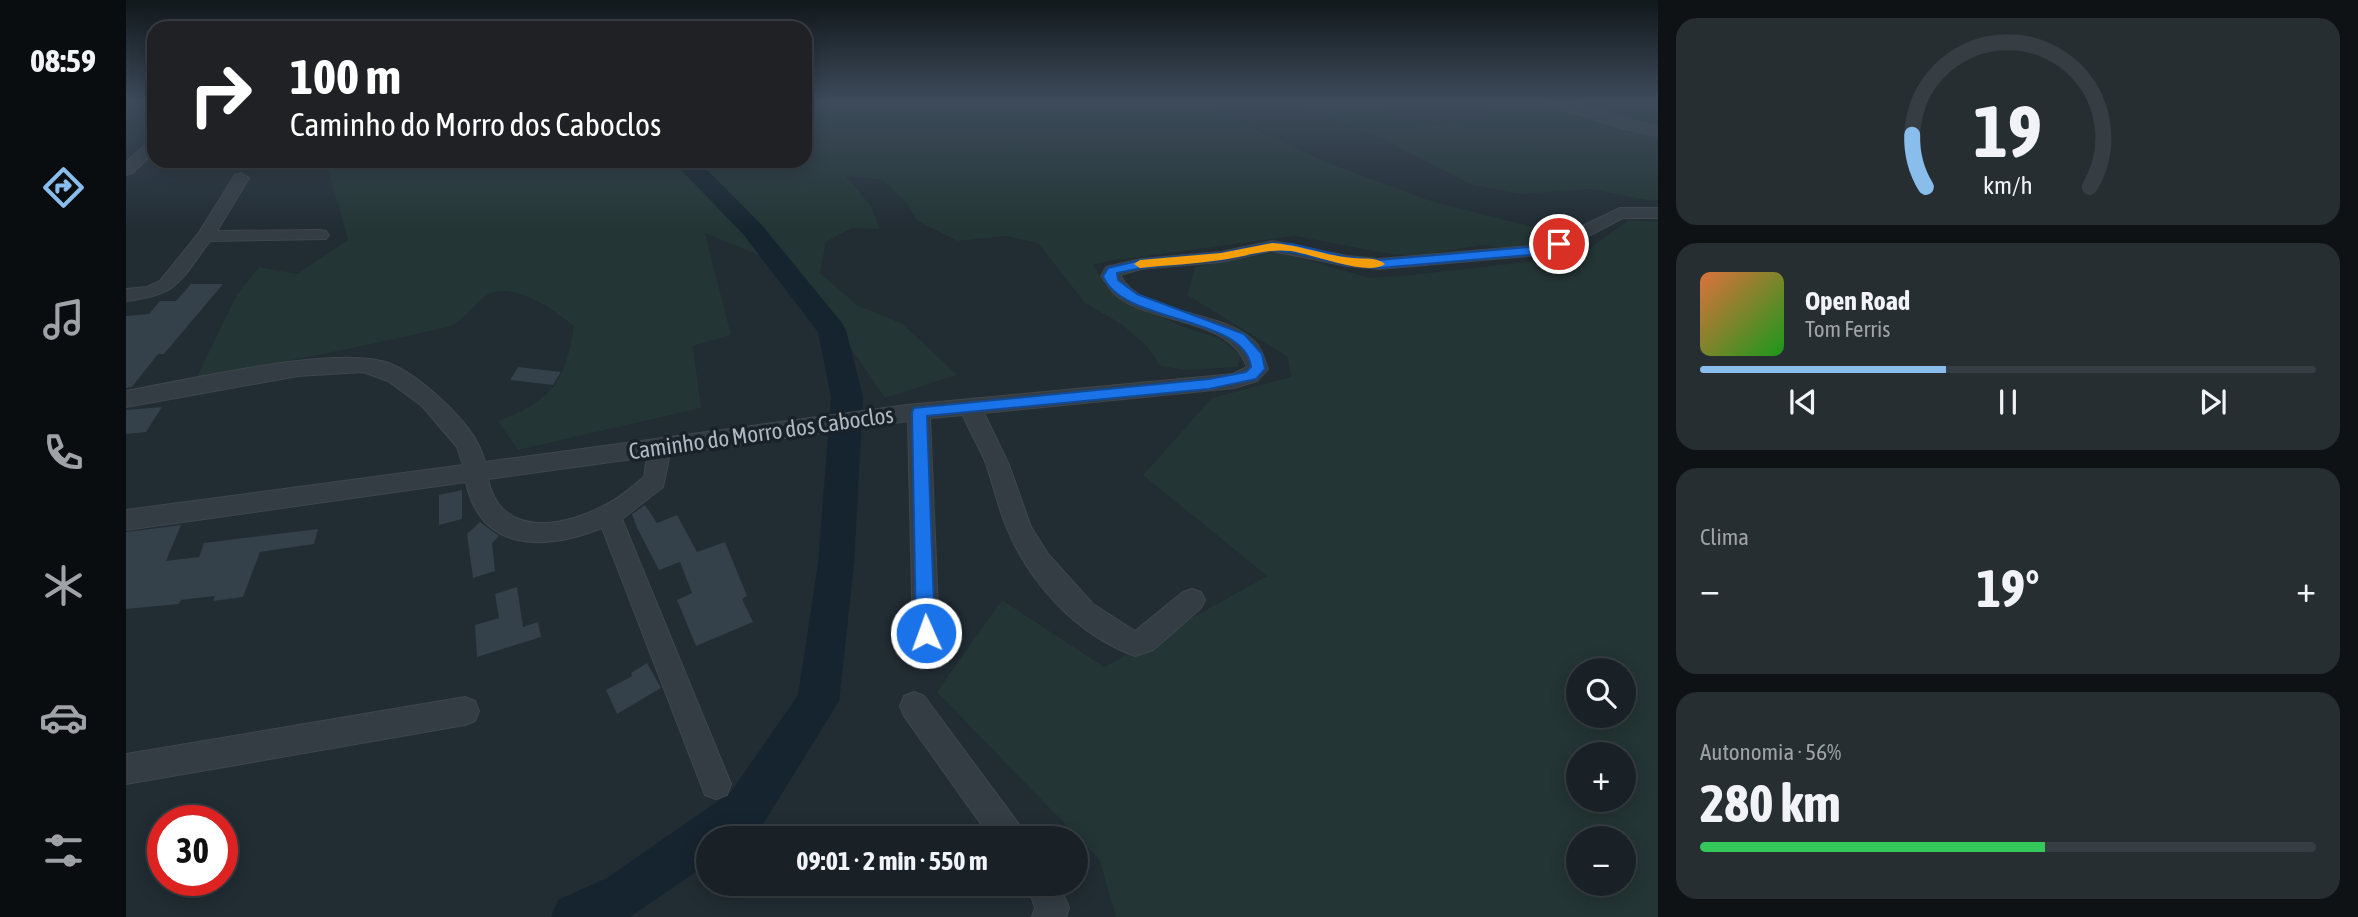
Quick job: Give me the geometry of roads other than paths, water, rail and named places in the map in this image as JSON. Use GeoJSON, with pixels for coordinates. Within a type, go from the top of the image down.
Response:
{"type":"FeatureCollection","features":[{"type":"Feature","properties":{"kind":"street"},"geometry":{"type":"LineString","coordinates":[[126,172],[147,152]]}},
{"type":"Feature","properties":{"kind":"street"},"geometry":{"type":"LineString","coordinates":[[126,172],[147,165]]}},
{"type":"Feature","properties":{"kind":"street"},"geometry":{"type":"LineString","coordinates":[[126,295],[150,292],[167,285],[205,236],[241,178]]}},
{"type":"Feature","properties":{"kind":"street","name":"Caminho do Morro dos Caboclos"},"geometry":{"type":"LineString","coordinates":[[126,520],[913,412],[1222,383],[1250,376],[1258,369],[1257,358],[1239,337],[1162,310],[1120,290],[1110,276],[1112,271],[1123,267],[1209,258],[1272,246],[1347,261],[1379,264],[1529,251],[1559,244],[1620,213],[1658,213]]}},
{"type":"Feature","properties":{"kind":"street"},"geometry":{"type":"LineString","coordinates":[[205,236],[320,235]]}},
{"type":"Feature","properties":{"kind":"street"},"geometry":{"type":"LineString","coordinates":[[126,399],[316,367],[366,364],[383,369],[423,395],[448,419],[468,444],[477,471],[481,496],[503,526],[544,536],[609,515],[655,481],[660,446]]}},
{"type":"Feature","properties":{"kind":"street"},"geometry":{"type":"LineString","coordinates":[[972,407],[975,420],[993,455],[1020,530],[1053,583],[1063,592],[1124,640],[1135,645],[1192,600]]}},
{"type":"Feature","properties":{"kind":"street"},"geometry":{"type":"LineString","coordinates":[[913,412],[926,633]]}},
{"type":"Feature","properties":{"kind":"street"},"geometry":{"type":"LineString","coordinates":[[609,515],[716,783]]}},
{"type":"Feature","properties":{"kind":"street"},"geometry":{"type":"LineString","coordinates":[[914,706],[1001,826]]}},
{"type":"Feature","properties":{"kind":"street"},"geometry":{"type":"LineString","coordinates":[[126,769],[465,711]]}},
{"type":"Feature","properties":{"kind":"street"},"geometry":{"type":"LineString","coordinates":[[1048,896],[1052,908],[1049,917]]}},
{"type":"Feature","properties":{"kind":"waterway"},"geometry":{"type":"LineString","coordinates":[[575,917],[624,895],[747,808],[818,701],[836,564],[847,397],[832,330],[752,229],[693,169]]}}]}
